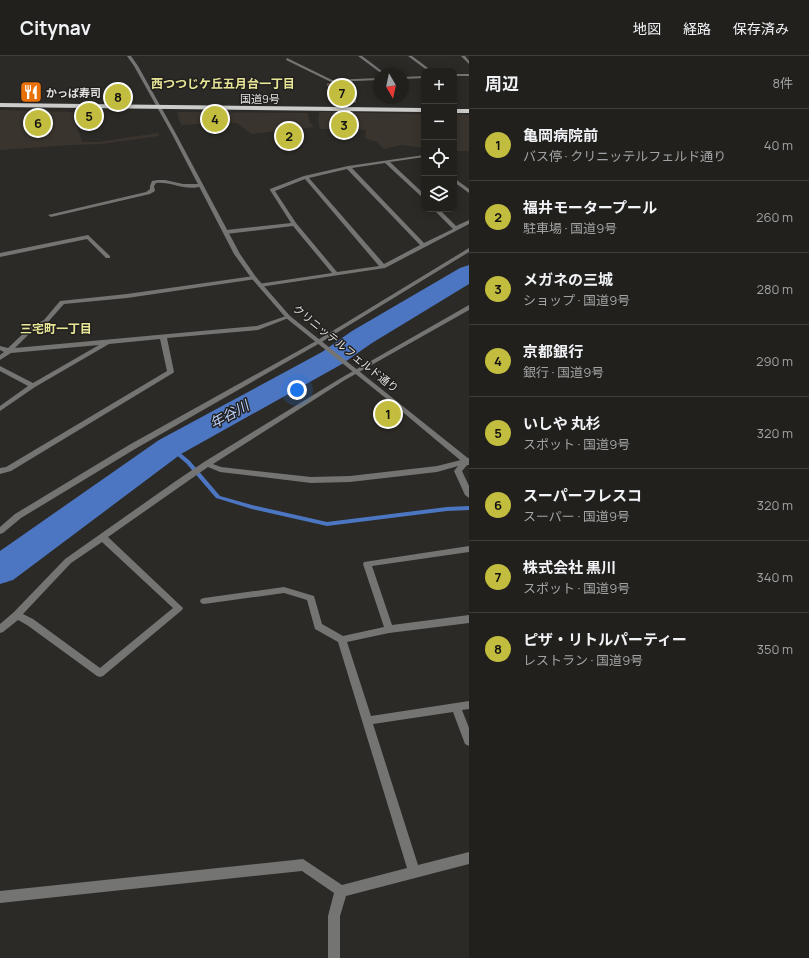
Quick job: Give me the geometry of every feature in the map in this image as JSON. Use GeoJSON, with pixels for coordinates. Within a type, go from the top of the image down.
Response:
{"type":"FeatureCollection","features":[{"type":"Feature","properties":{"kind":"highway","name":"国道9号"},"geometry":{"type":"LineString","coordinates":[[0,105],[421,110]]}},
{"type":"Feature","properties":{"kind":"highway"},"geometry":{"type":"LineString","coordinates":[[457,111],[469,111]]}},
{"type":"Feature","properties":{"kind":"street","name":"クリニッテルフェルド通り"},"geometry":{"type":"LineString","coordinates":[[129,56],[136,66],[201,185],[237,254],[254,278],[288,317],[468,461]]}},
{"type":"Feature","properties":{"kind":"street"},"geometry":{"type":"LineString","coordinates":[[360,56],[376,68]]}},
{"type":"Feature","properties":{"kind":"street"},"geometry":{"type":"LineString","coordinates":[[410,56],[426,68]]}},
{"type":"Feature","properties":{"kind":"street"},"geometry":{"type":"LineString","coordinates":[[463,56],[469,63]]}},
{"type":"Feature","properties":{"kind":"street"},"geometry":{"type":"LineString","coordinates":[[287,59],[331,81],[373,79]]}},
{"type":"Feature","properties":{"kind":"street"},"geometry":{"type":"LineString","coordinates":[[457,75],[469,75]]}},
{"type":"Feature","properties":{"kind":"street"},"geometry":{"type":"LineString","coordinates":[[409,78],[421,77]]}},
{"type":"Feature","properties":{"kind":"street"},"geometry":{"type":"LineString","coordinates":[[336,274],[294,224],[272,190],[306,177],[348,167],[421,156]]}},
{"type":"Feature","properties":{"kind":"street"},"geometry":{"type":"LineString","coordinates":[[387,162],[421,195]]}},
{"type":"Feature","properties":{"kind":"street"},"geometry":{"type":"LineString","coordinates":[[348,167],[424,246]]}},
{"type":"Feature","properties":{"kind":"street"},"geometry":{"type":"LineString","coordinates":[[306,177],[383,267]]}},
{"type":"Feature","properties":{"kind":"street"},"geometry":{"type":"LineString","coordinates":[[51,215],[148,193],[153,190],[152,186],[154,182],[161,180],[168,180],[181,185],[201,185]]}},
{"type":"Feature","properties":{"kind":"street"},"geometry":{"type":"LineString","coordinates":[[457,182],[469,192]]}},
{"type":"Feature","properties":{"kind":"street"},"geometry":{"type":"LineString","coordinates":[[439,212],[456,228]]}},
{"type":"Feature","properties":{"kind":"street"},"geometry":{"type":"LineString","coordinates":[[260,285],[383,267],[469,222]]}},
{"type":"Feature","properties":{"kind":"street"},"geometry":{"type":"LineString","coordinates":[[226,232],[294,224]]}},
{"type":"Feature","properties":{"kind":"street"},"geometry":{"type":"LineString","coordinates":[[0,255],[88,237],[108,257]]}},
{"type":"Feature","properties":{"kind":"street"},"geometry":{"type":"LineString","coordinates":[[0,531],[18,516],[132,447],[322,344],[469,250]]}},
{"type":"Feature","properties":{"kind":"street"},"geometry":{"type":"LineString","coordinates":[[0,358],[31,329],[46,321],[62,302],[126,296],[254,278]]}},
{"type":"Feature","properties":{"kind":"street"},"geometry":{"type":"LineString","coordinates":[[0,629],[17,614],[68,561],[207,464],[357,372],[469,307]]}},
{"type":"Feature","properties":{"kind":"street"},"geometry":{"type":"LineString","coordinates":[[0,348],[9,351],[258,328],[288,317]]}},
{"type":"Feature","properties":{"kind":"street"},"geometry":{"type":"LineString","coordinates":[[0,471],[8,469],[171,372],[163,336]]}},
{"type":"Feature","properties":{"kind":"street"},"geometry":{"type":"LineString","coordinates":[[0,409],[33,386],[109,342]]}},
{"type":"Feature","properties":{"kind":"street"},"geometry":{"type":"LineString","coordinates":[[0,368],[33,386]]}},
{"type":"Feature","properties":{"kind":"street"},"geometry":{"type":"LineString","coordinates":[[207,464],[220,469],[311,480],[350,479],[437,469],[468,461]]}},
{"type":"Feature","properties":{"kind":"street"},"geometry":{"type":"LineString","coordinates":[[468,461],[458,471],[469,495]]}},
{"type":"Feature","properties":{"kind":"street"},"geometry":{"type":"LineString","coordinates":[[17,614],[100,672],[179,608],[102,537]]}},
{"type":"Feature","properties":{"kind":"street"},"geometry":{"type":"LineString","coordinates":[[389,629],[367,564],[469,549]]}},
{"type":"Feature","properties":{"kind":"street"},"geometry":{"type":"LineString","coordinates":[[204,601],[284,590],[311,598],[318,626],[342,640],[414,871]]}},
{"type":"Feature","properties":{"kind":"street"},"geometry":{"type":"LineString","coordinates":[[342,640],[389,629],[469,619]]}},
{"type":"Feature","properties":{"kind":"street"},"geometry":{"type":"LineString","coordinates":[[367,722],[469,705]]}},
{"type":"Feature","properties":{"kind":"street"},"geometry":{"type":"LineString","coordinates":[[456,708],[469,741]]}},
{"type":"Feature","properties":{"kind":"street"},"geometry":{"type":"LineString","coordinates":[[0,897],[303,864],[341,890],[469,858]]}},
{"type":"Feature","properties":{"kind":"street"},"geometry":{"type":"LineString","coordinates":[[334,958],[334,916],[341,890]]}},
{"type":"Feature","properties":{"kind":"shaded area"},"geometry":{"type":"Polygon","coordinates":[[[0,110],[73,112],[82,142],[98,142],[158,133],[159,136],[101,144],[0,150],[0,110]]]}},
{"type":"Feature","properties":{"kind":"shaded area"},"geometry":{"type":"Polygon","coordinates":[[[319,112],[421,114],[421,148],[401,145],[384,149],[377,142],[365,138],[366,130],[320,129],[318,120],[319,112]]]}},
{"type":"Feature","properties":{"kind":"shaded area"},"geometry":{"type":"Polygon","coordinates":[[[177,113],[308,113],[309,121],[314,127],[251,134],[237,123],[220,122],[181,125],[177,113]]]}},
{"type":"Feature","properties":{"kind":"shaded area"},"geometry":{"type":"Polygon","coordinates":[[[457,114],[469,115],[469,151],[457,151],[457,114]]]}},
{"type":"Feature","properties":{"kind":"building"},"geometry":{"type":"Polygon","coordinates":[[[345,83],[356,102],[338,102],[327,84],[345,83]]]}},
{"type":"Feature","properties":{"kind":"waterway","name":"年谷川"},"geometry":{"type":"LineString","coordinates":[[0,570],[170,447],[332,358],[362,337],[469,273]]}},
{"type":"Feature","properties":{"kind":"waterway"},"geometry":{"type":"LineString","coordinates":[[170,447],[188,462],[218,497],[252,507],[327,524],[447,509],[469,508]]}},
{"type":"Feature","properties":{"kind":"place","name":"かっぱ寿司"},"geometry":{"type":"Point","coordinates":[31,92]}},
{"type":"Feature","properties":{"kind":"place","name":"株式会社 黒川"},"geometry":{"type":"Point","coordinates":[342,93]}},
{"type":"Feature","properties":{"kind":"place","name":"ピザ・リトルパーティー"},"geometry":{"type":"Point","coordinates":[118,97]}},
{"type":"Feature","properties":{"kind":"place","name":"いしや 丸杉"},"geometry":{"type":"Point","coordinates":[89,116]}},
{"type":"Feature","properties":{"kind":"place","name":"京都銀行"},"geometry":{"type":"Point","coordinates":[215,119]}},
{"type":"Feature","properties":{"kind":"place","name":"スーパーフレスコ"},"geometry":{"type":"Point","coordinates":[38,123]}},
{"type":"Feature","properties":{"kind":"place","name":"メガネの三城"},"geometry":{"type":"Point","coordinates":[344,125]}},
{"type":"Feature","properties":{"kind":"place","name":"福井モータープール"},"geometry":{"type":"Point","coordinates":[289,136]}},
{"type":"Feature","properties":{"kind":"place","name":"亀岡病院前"},"geometry":{"type":"Point","coordinates":[388,414]}},
{"type":"Feature","properties":{"kind":"district","name":"西つつじケ丘五月台一丁目"},"geometry":{"type":"Point","coordinates":[223,83]}},
{"type":"Feature","properties":{"kind":"district","name":"三宅町一丁目"},"geometry":{"type":"Point","coordinates":[56,328]}}]}
